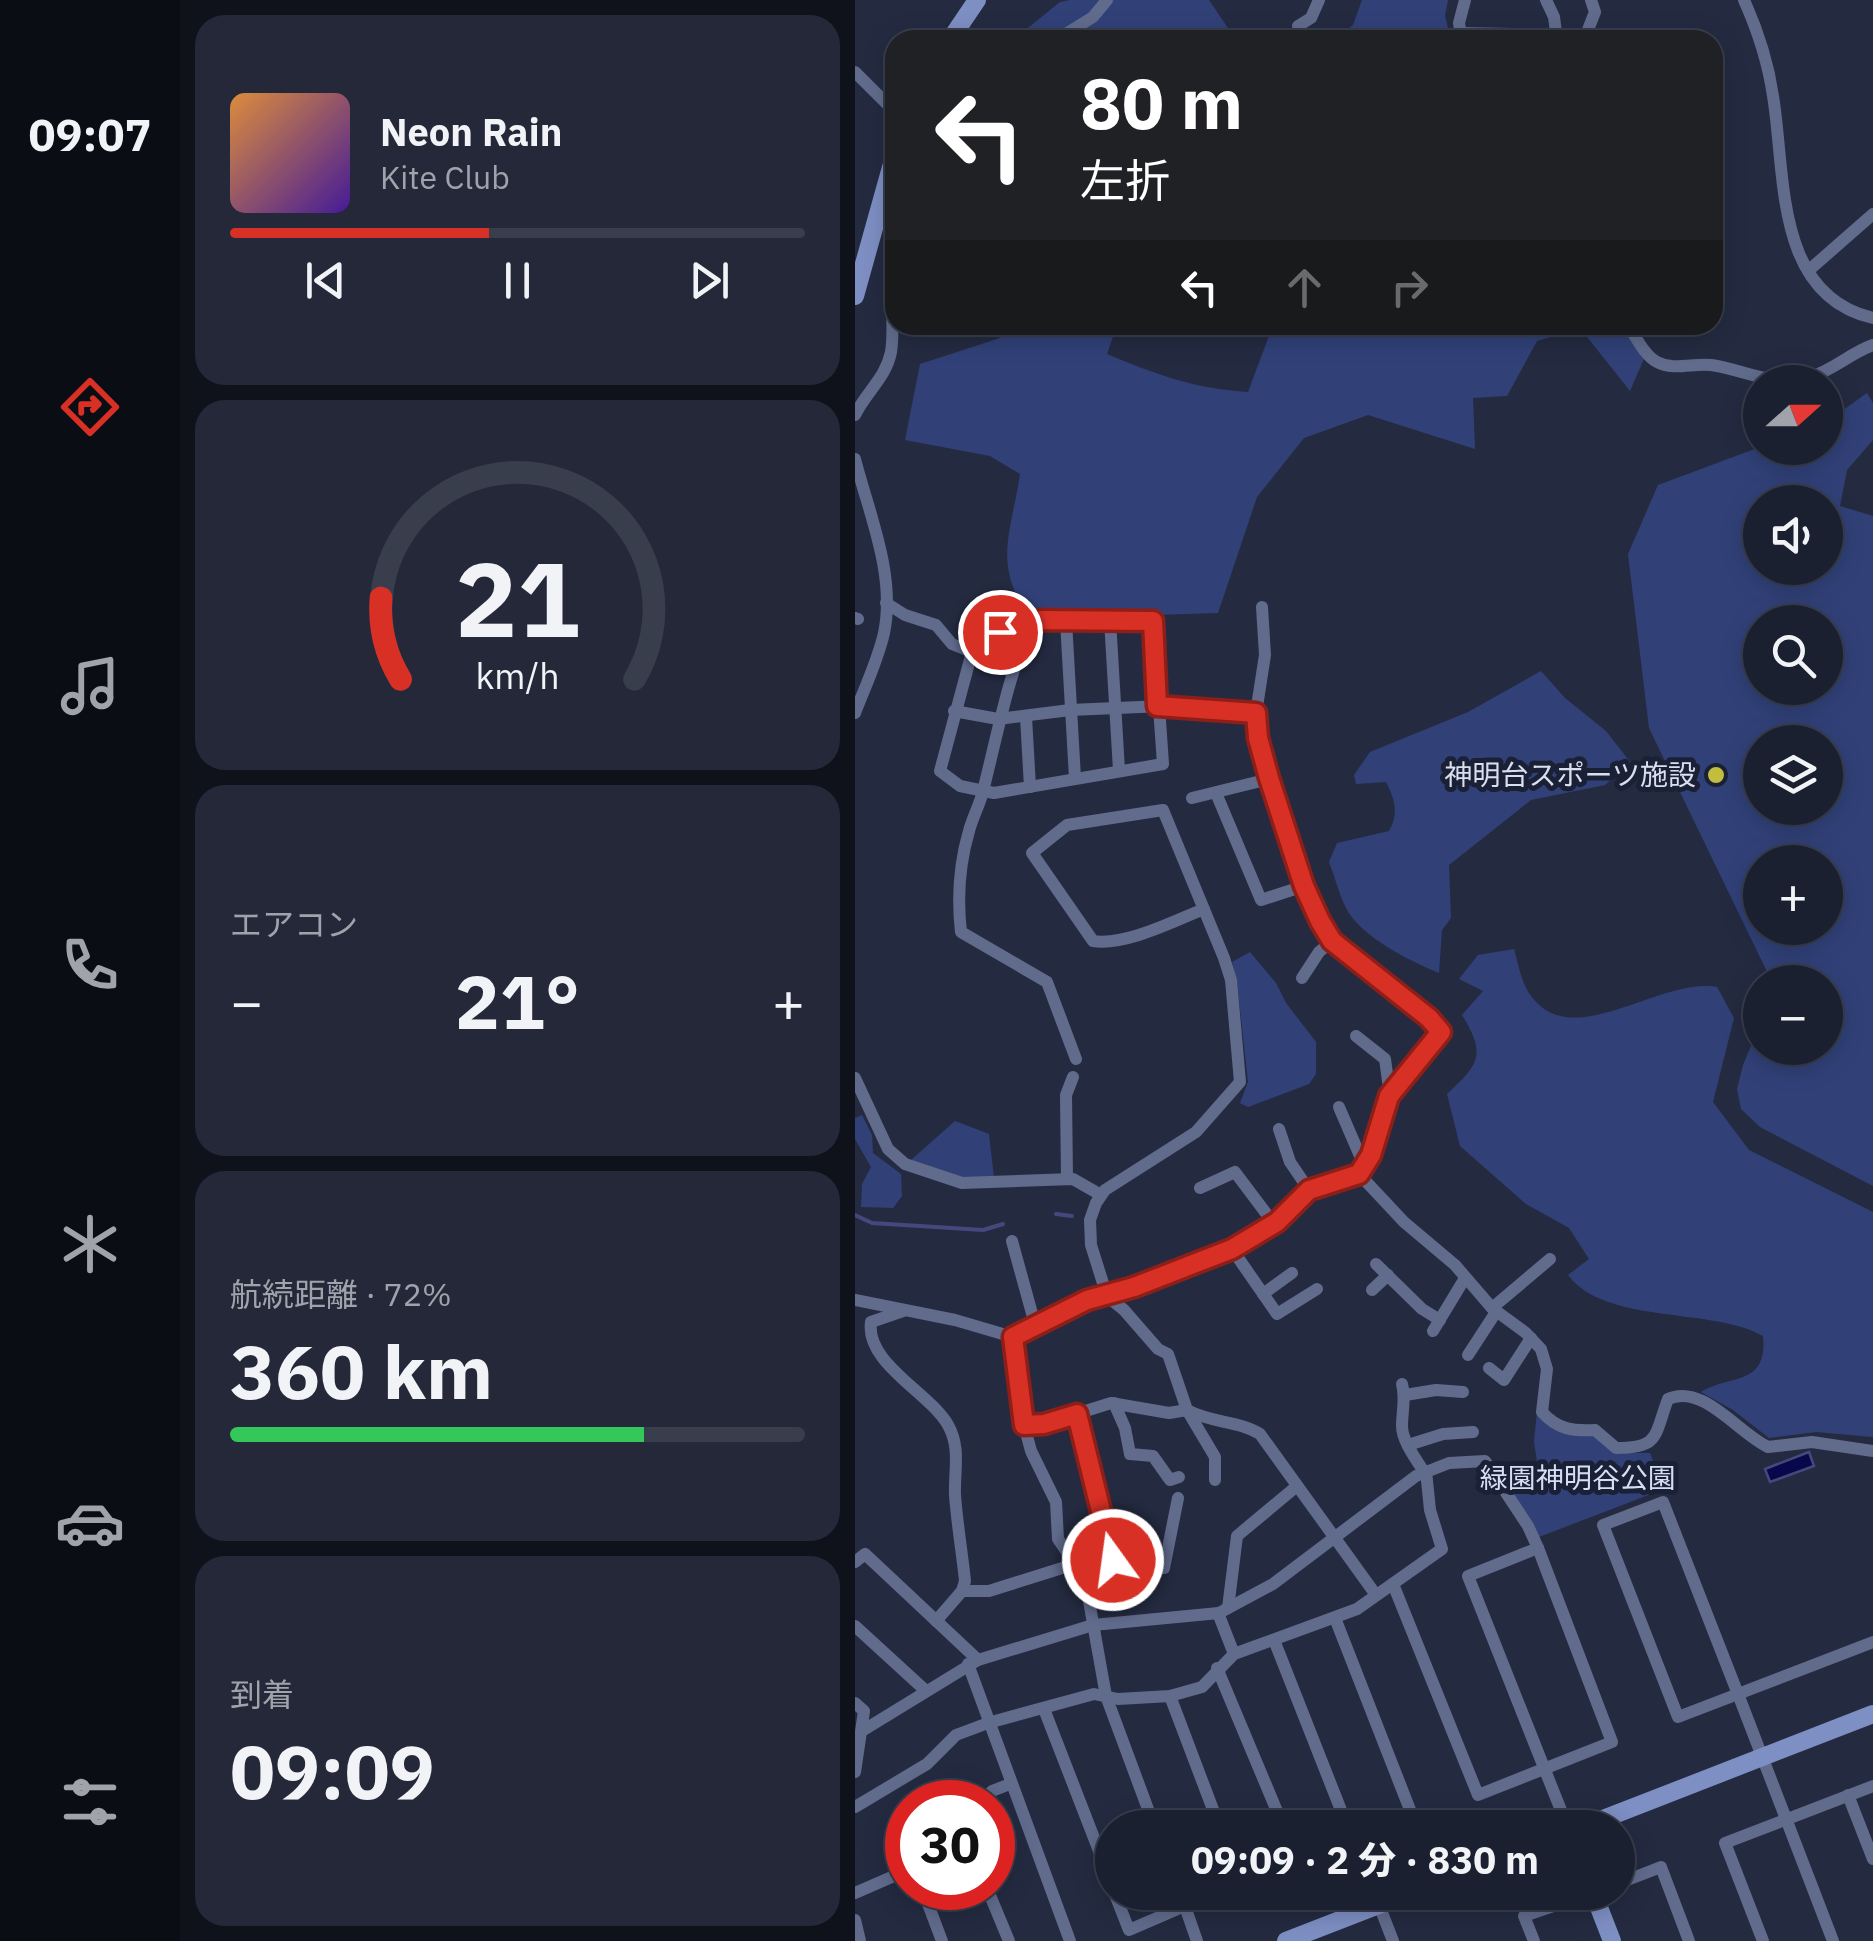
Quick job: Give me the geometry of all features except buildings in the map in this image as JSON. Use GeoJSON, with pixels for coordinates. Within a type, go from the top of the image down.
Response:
{"type":"FeatureCollection","features":[{"type":"Feature","properties":{"kind":"street"},"geometry":{"type":"LineString","coordinates":[[1072,30],[1093,17],[1107,0]]}},
{"type":"Feature","properties":{"kind":"street"},"geometry":{"type":"LineString","coordinates":[[1298,26],[1311,18],[1319,0]]}},
{"type":"Feature","properties":{"kind":"street"},"geometry":{"type":"LineString","coordinates":[[1460,30],[1465,0]]}},
{"type":"Feature","properties":{"kind":"street"},"geometry":{"type":"LineString","coordinates":[[1546,0],[1555,30]]}},
{"type":"Feature","properties":{"kind":"street"},"geometry":{"type":"LineString","coordinates":[[1587,30],[1595,12],[1591,0]]}},
{"type":"Feature","properties":{"kind":"street"},"geometry":{"type":"LineString","coordinates":[[1744,0],[1768,67],[1790,228],[1807,271],[1833,301],[1873,318]]}},
{"type":"Feature","properties":{"kind":"street"},"geometry":{"type":"LineString","coordinates":[[955,30],[970,3]]}},
{"type":"Feature","properties":{"kind":"street"},"geometry":{"type":"LineString","coordinates":[[855,72],[885,102]]}},
{"type":"Feature","properties":{"kind":"street"},"geometry":{"type":"LineString","coordinates":[[855,296],[885,190]]}},
{"type":"Feature","properties":{"kind":"street"},"geometry":{"type":"LineString","coordinates":[[1807,271],[1873,214]]}},
{"type":"Feature","properties":{"kind":"street"},"geometry":{"type":"LineString","coordinates":[[855,415],[888,364],[892,335]]}},
{"type":"Feature","properties":{"kind":"street"},"geometry":{"type":"LineString","coordinates":[[1634,335],[1660,364],[1717,366],[1768,381],[1786,382],[1820,374],[1873,346]]}},
{"type":"Feature","properties":{"kind":"street"},"geometry":{"type":"LineString","coordinates":[[855,459],[883,564],[886,603],[883,636],[855,712]]}},
{"type":"Feature","properties":{"kind":"street"},"geometry":{"type":"LineString","coordinates":[[886,603],[905,615],[936,625],[952,644],[972,652]]}},
{"type":"Feature","properties":{"kind":"street"},"geometry":{"type":"LineString","coordinates":[[1262,607],[1265,656],[1256,713],[1258,738],[1304,886],[1332,941],[1429,1018],[1441,1032],[1389,1096]]}},
{"type":"Feature","properties":{"kind":"street"},"geometry":{"type":"LineString","coordinates":[[1110,620],[1119,770]]}},
{"type":"Feature","properties":{"kind":"street"},"geometry":{"type":"LineString","coordinates":[[1067,621],[1075,778]]}},
{"type":"Feature","properties":{"kind":"street"},"geometry":{"type":"LineString","coordinates":[[1153,621],[1163,764],[983,792],[959,786],[940,772],[972,652],[1000,632],[1031,623],[1153,621]]}},
{"type":"Feature","properties":{"kind":"street"},"geometry":{"type":"LineString","coordinates":[[1031,623],[998,719],[983,792],[970,826],[958,891],[961,932],[1047,982],[1075,1060]]}},
{"type":"Feature","properties":{"kind":"street"},"geometry":{"type":"LineString","coordinates":[[954,711],[998,719],[1070,710],[1157,706],[1256,713]]}},
{"type":"Feature","properties":{"kind":"street"},"geometry":{"type":"LineString","coordinates":[[1026,716],[1030,787]]}},
{"type":"Feature","properties":{"kind":"street"},"geometry":{"type":"LineString","coordinates":[[1192,798],[1269,779]]}},
{"type":"Feature","properties":{"kind":"street"},"geometry":{"type":"LineString","coordinates":[[1216,793],[1261,900],[1304,886]]}},
{"type":"Feature","properties":{"kind":"street"},"geometry":{"type":"LineString","coordinates":[[1204,909],[1149,931],[1093,941],[1031,854],[1067,825],[1163,810],[1204,909],[1231,980],[1241,1082],[1196,1132],[1118,1179],[1101,1195],[1090,1220],[1091,1245],[1107,1296],[1157,1349],[1168,1354],[1187,1410],[1215,1457],[1215,1480]]}},
{"type":"Feature","properties":{"kind":"street"},"geometry":{"type":"LineString","coordinates":[[1302,978],[1319,952],[1332,941]]}},
{"type":"Feature","properties":{"kind":"street"},"geometry":{"type":"LineString","coordinates":[[855,1300],[1013,1337],[1087,1300],[1232,1249],[1273,1224],[1309,1190],[1362,1170],[1381,1128],[1389,1096],[1385,1059],[1356,1036]]}},
{"type":"Feature","properties":{"kind":"street"},"geometry":{"type":"LineString","coordinates":[[1067,1179],[1066,1096],[1073,1077]]}},
{"type":"Feature","properties":{"kind":"street"},"geometry":{"type":"LineString","coordinates":[[855,1078],[888,1149],[905,1164],[962,1183],[1067,1179],[1082,1182],[1101,1195]]}},
{"type":"Feature","properties":{"kind":"street"},"geometry":{"type":"LineString","coordinates":[[1339,1107],[1362,1170],[1404,1222],[1494,1310],[1541,1349],[1547,1369],[1542,1412],[1549,1420],[1572,1432],[1595,1430],[1616,1448],[1643,1448],[1651,1441],[1668,1399],[1683,1395],[1708,1404],[1768,1446],[1812,1442],[1872,1453]]}},
{"type":"Feature","properties":{"kind":"street"},"geometry":{"type":"LineString","coordinates":[[1279,1129],[1290,1162],[1309,1190]]}},
{"type":"Feature","properties":{"kind":"street"},"geometry":{"type":"LineString","coordinates":[[1200,1188],[1235,1172],[1273,1224]]}},
{"type":"Feature","properties":{"kind":"street"},"geometry":{"type":"LineString","coordinates":[[1012,1241],[1035,1328]]}},
{"type":"Feature","properties":{"kind":"street"},"geometry":{"type":"LineString","coordinates":[[1232,1249],[1277,1314],[1317,1289]]}},
{"type":"Feature","properties":{"kind":"street"},"geometry":{"type":"LineString","coordinates":[[1468,1355],[1494,1310],[1550,1259]]}},
{"type":"Feature","properties":{"kind":"street"},"geometry":{"type":"LineString","coordinates":[[1376,1264],[1437,1325],[1465,1278]]}},
{"type":"Feature","properties":{"kind":"street"},"geometry":{"type":"LineString","coordinates":[[1263,1294],[1292,1273]]}},
{"type":"Feature","properties":{"kind":"street"},"geometry":{"type":"LineString","coordinates":[[1373,1290],[1388,1275]]}},
{"type":"Feature","properties":{"kind":"street"},"geometry":{"type":"LineString","coordinates":[[905,1310],[871,1322],[869,1328],[887,1364],[937,1410],[954,1440],[957,1455],[955,1491],[965,1581],[962,1591],[935,1621]]}},
{"type":"Feature","properties":{"kind":"street"},"geometry":{"type":"LineString","coordinates":[[1013,1337],[1024,1425],[1039,1473],[1056,1502],[1058,1539],[1078,1570],[1106,1696],[1148,1810]]}},
{"type":"Feature","properties":{"kind":"street"},"geometry":{"type":"LineString","coordinates":[[1489,1368],[1504,1380],[1531,1338]]}},
{"type":"Feature","properties":{"kind":"street"},"geometry":{"type":"LineString","coordinates":[[855,1807],[927,1764],[955,1735],[987,1722],[1094,1694],[1118,1700],[1170,1696],[1201,1687],[1233,1654],[1335,1618],[1377,1596],[1443,1549],[1430,1510],[1425,1471],[1402,1426],[1404,1390],[1463,1392]]}},
{"type":"Feature","properties":{"kind":"street"},"geometry":{"type":"LineString","coordinates":[[1114,1403],[1125,1428],[1130,1454],[1153,1456],[1169,1480],[1179,1478]]}},
{"type":"Feature","properties":{"kind":"street"},"geometry":{"type":"LineString","coordinates":[[1024,1425],[1044,1424],[1114,1403],[1169,1413],[1187,1410],[1203,1419],[1255,1430],[1377,1596]]}},
{"type":"Feature","properties":{"kind":"street"},"geometry":{"type":"LineString","coordinates":[[1077,1414],[1113,1560]]}},
{"type":"Feature","properties":{"kind":"street"},"geometry":{"type":"LineString","coordinates":[[1408,1444],[1443,1434],[1473,1432]]}},
{"type":"Feature","properties":{"kind":"street"},"geometry":{"type":"LineString","coordinates":[[862,1731],[973,1662],[1093,1625],[1223,1611],[1273,1584],[1425,1471],[1449,1463],[1485,1462],[1528,1526],[1538,1548],[1612,1742],[1478,1795],[1393,1584]]}},
{"type":"Feature","properties":{"kind":"street"},"geometry":{"type":"LineString","coordinates":[[1233,1654],[1223,1611],[1237,1536],[1297,1486]]}},
{"type":"Feature","properties":{"kind":"street"},"geometry":{"type":"LineString","coordinates":[[962,1591],[989,1592],[1078,1570],[1165,1568],[1179,1498]]}},
{"type":"Feature","properties":{"kind":"street"},"geometry":{"type":"LineString","coordinates":[[1833,1941],[1737,1694],[1663,1502],[1603,1525],[1678,1717],[1737,1694],[1873,1642]]}},
{"type":"Feature","properties":{"kind":"street"},"geometry":{"type":"LineString","coordinates":[[1538,1548],[1468,1576],[1561,1810]]}},
{"type":"Feature","properties":{"kind":"street"},"geometry":{"type":"LineString","coordinates":[[855,1562],[865,1554],[973,1662],[987,1722],[1009,1780]]}},
{"type":"Feature","properties":{"kind":"street"},"geometry":{"type":"LineString","coordinates":[[1335,1618],[1410,1810]]}},
{"type":"Feature","properties":{"kind":"street"},"geometry":{"type":"LineString","coordinates":[[855,1626],[926,1691]]}},
{"type":"Feature","properties":{"kind":"street"},"geometry":{"type":"LineString","coordinates":[[1273,1640],[1342,1810]]}},
{"type":"Feature","properties":{"kind":"street"},"geometry":{"type":"LineString","coordinates":[[1217,1668],[1276,1810]]}},
{"type":"Feature","properties":{"kind":"street"},"geometry":{"type":"LineString","coordinates":[[1170,1696],[1214,1810]]}},
{"type":"Feature","properties":{"kind":"street"},"geometry":{"type":"LineString","coordinates":[[855,1703],[864,1711],[855,1772]]}},
{"type":"Feature","properties":{"kind":"street"},"geometry":{"type":"LineString","coordinates":[[1044,1709],[1095,1843]]}},
{"type":"Feature","properties":{"kind":"street"},"geometry":{"type":"LineString","coordinates":[[1626,1810],[1873,1714]]}},
{"type":"Feature","properties":{"kind":"street"},"geometry":{"type":"LineString","coordinates":[[1763,1941],[1725,1842],[1873,1786]]}},
{"type":"Feature","properties":{"kind":"street"},"geometry":{"type":"LineString","coordinates":[[1848,1795],[1873,1858]]}},
{"type":"Feature","properties":{"kind":"street"},"geometry":{"type":"LineString","coordinates":[[1015,1797],[1070,1941]]}},
{"type":"Feature","properties":{"kind":"street"},"geometry":{"type":"LineString","coordinates":[[1635,1877],[1661,1868],[1689,1941]]}},
{"type":"Feature","properties":{"kind":"street"},"geometry":{"type":"LineString","coordinates":[[855,1893],[885,1880]]}},
{"type":"Feature","properties":{"kind":"street"},"geometry":{"type":"LineString","coordinates":[[930,1910],[941,1941]]}},
{"type":"Feature","properties":{"kind":"street"},"geometry":{"type":"LineString","coordinates":[[996,1910],[1009,1941]]}},
{"type":"Feature","properties":{"kind":"street"},"geometry":{"type":"LineString","coordinates":[[1121,1910],[1129,1930],[1164,1910]]}},
{"type":"Feature","properties":{"kind":"street"},"geometry":{"type":"LineString","coordinates":[[1186,1910],[1197,1941]]}},
{"type":"Feature","properties":{"kind":"street"},"geometry":{"type":"LineString","coordinates":[[1286,1941],[1353,1910]]}},
{"type":"Feature","properties":{"kind":"street"},"geometry":{"type":"LineString","coordinates":[[1381,1910],[1393,1941]]}},
{"type":"Feature","properties":{"kind":"street"},"geometry":{"type":"LineString","coordinates":[[1534,1941],[1524,1916],[1542,1910]]}},
{"type":"Feature","properties":{"kind":"street"},"geometry":{"type":"LineString","coordinates":[[1599,1910],[1611,1941]]}},
{"type":"Feature","properties":{"kind":"street"},"geometry":{"type":"LineString","coordinates":[[855,1920],[860,1941]]}},
{"type":"Feature","properties":{"kind":"green space"},"geometry":{"type":"Polygon","coordinates":[[[1209,0],[1229,30],[1025,30],[1060,2],[1209,0]]]}},
{"type":"Feature","properties":{"kind":"green space"},"geometry":{"type":"Polygon","coordinates":[[[1362,0],[1448,0],[1445,16],[1448,30],[1346,30],[1353,25],[1362,0]]]}},
{"type":"Feature","properties":{"kind":"green space"},"geometry":{"type":"Polygon","coordinates":[[[1005,335],[1114,335],[1107,354],[1176,379],[1248,392],[1269,335],[1557,335],[1537,341],[1507,396],[1473,398],[1475,449],[1368,415],[1304,438],[1257,497],[1218,613],[1033,619],[1020,600],[1008,566],[1009,531],[1020,474],[990,456],[905,440],[920,364],[1005,335]]]}},
{"type":"Feature","properties":{"kind":"green space"},"geometry":{"type":"Polygon","coordinates":[[[1586,335],[1637,335],[1646,354],[1630,391],[1586,335]]]}},
{"type":"Feature","properties":{"kind":"green space","name":"神明台スポーツ施設"},"geometry":{"type":"Polygon","coordinates":[[[1867,393],[1873,403],[1873,440],[1847,470],[1843,491],[1843,485],[1743,485],[1743,585],[1843,585],[1843,507],[1873,516],[1873,1186],[1760,1127],[1741,1109],[1737,1089],[1743,1065],[1843,1065],[1843,965],[1764,965],[1754,945],[1843,945],[1843,845],[1743,845],[1743,922],[1649,728],[1628,554],[1658,485],[1743,453],[1743,465],[1843,465],[1843,410],[1867,393]]]}},
{"type":"Feature","properties":{"kind":"green space"},"geometry":{"type":"Polygon","coordinates":[[[1541,671],[1565,698],[1606,731],[1631,763],[1605,785],[1531,800],[1449,865],[1451,918],[1442,930],[1439,973],[1374,938],[1353,919],[1344,903],[1329,862],[1337,843],[1389,831],[1395,813],[1386,782],[1356,784],[1354,775],[1370,752],[1468,712],[1541,671]]]}},
{"type":"Feature","properties":{"kind":"green space"},"geometry":{"type":"Polygon","coordinates":[[[1514,949],[1529,993],[1546,1010],[1567,1017],[1591,1016],[1694,987],[1717,987],[1734,1018],[1713,1102],[1749,1150],[1873,1212],[1873,1437],[1816,1432],[1769,1438],[1733,1410],[1701,1392],[1753,1371],[1763,1352],[1763,1336],[1717,1321],[1633,1309],[1585,1291],[1568,1275],[1589,1259],[1569,1228],[1526,1204],[1460,1146],[1447,1094],[1467,1074],[1476,1058],[1477,1049],[1462,1015],[1483,991],[1459,979],[1478,955],[1514,949]]]}},
{"type":"Feature","properties":{"kind":"green space"},"geometry":{"type":"Polygon","coordinates":[[[1250,952],[1316,1042],[1316,1074],[1309,1084],[1248,1107],[1240,1103],[1248,1082],[1232,962],[1250,952]]]}},
{"type":"Feature","properties":{"kind":"green space"},"geometry":{"type":"Polygon","coordinates":[[[862,1115],[872,1135],[873,1153],[901,1174],[902,1196],[893,1208],[861,1207],[862,1184],[871,1167],[855,1139],[855,1118],[862,1115]]]}},
{"type":"Feature","properties":{"kind":"green space"},"geometry":{"type":"Polygon","coordinates":[[[955,1121],[989,1134],[994,1178],[961,1179],[911,1160],[955,1121]]]}},
{"type":"Feature","properties":{"kind":"green space","name":"緑園神明谷公園"},"geometry":{"type":"Polygon","coordinates":[[[1537,1411],[1593,1435],[1615,1453],[1650,1453],[1664,1489],[1539,1537],[1509,1486],[1538,1468],[1534,1442],[1537,1411]]]}},
{"type":"Feature","properties":{"kind":"shaded area"},"geometry":{"type":"Polygon","coordinates":[[[1809,1452],[1814,1466],[1770,1482],[1765,1469],[1809,1452]]]}},
{"type":"Feature","properties":{"kind":"waterway"},"geometry":{"type":"LineString","coordinates":[[1056,1214],[1072,1216]]}},
{"type":"Feature","properties":{"kind":"waterway"},"geometry":{"type":"LineString","coordinates":[[855,1215],[872,1223],[983,1230],[1003,1224]]}},
{"type":"Feature","properties":{"kind":"place","name":"神明台スポーツ施設"},"geometry":{"type":"Point","coordinates":[1716,775]}},
{"type":"Feature","properties":{"kind":"route"},"geometry":{"type":"LineString","coordinates":[[1000,632],[1041,620],[1153,621],[1157,706],[1256,713],[1261,754],[1304,886],[1320,921],[1332,941],[1429,1018],[1441,1032],[1389,1096],[1371,1155],[1359,1174],[1309,1190],[1277,1222],[1232,1249],[1134,1287],[1087,1300],[1013,1337],[1024,1425],[1044,1424],[1077,1414],[1113,1560]]}}]}
